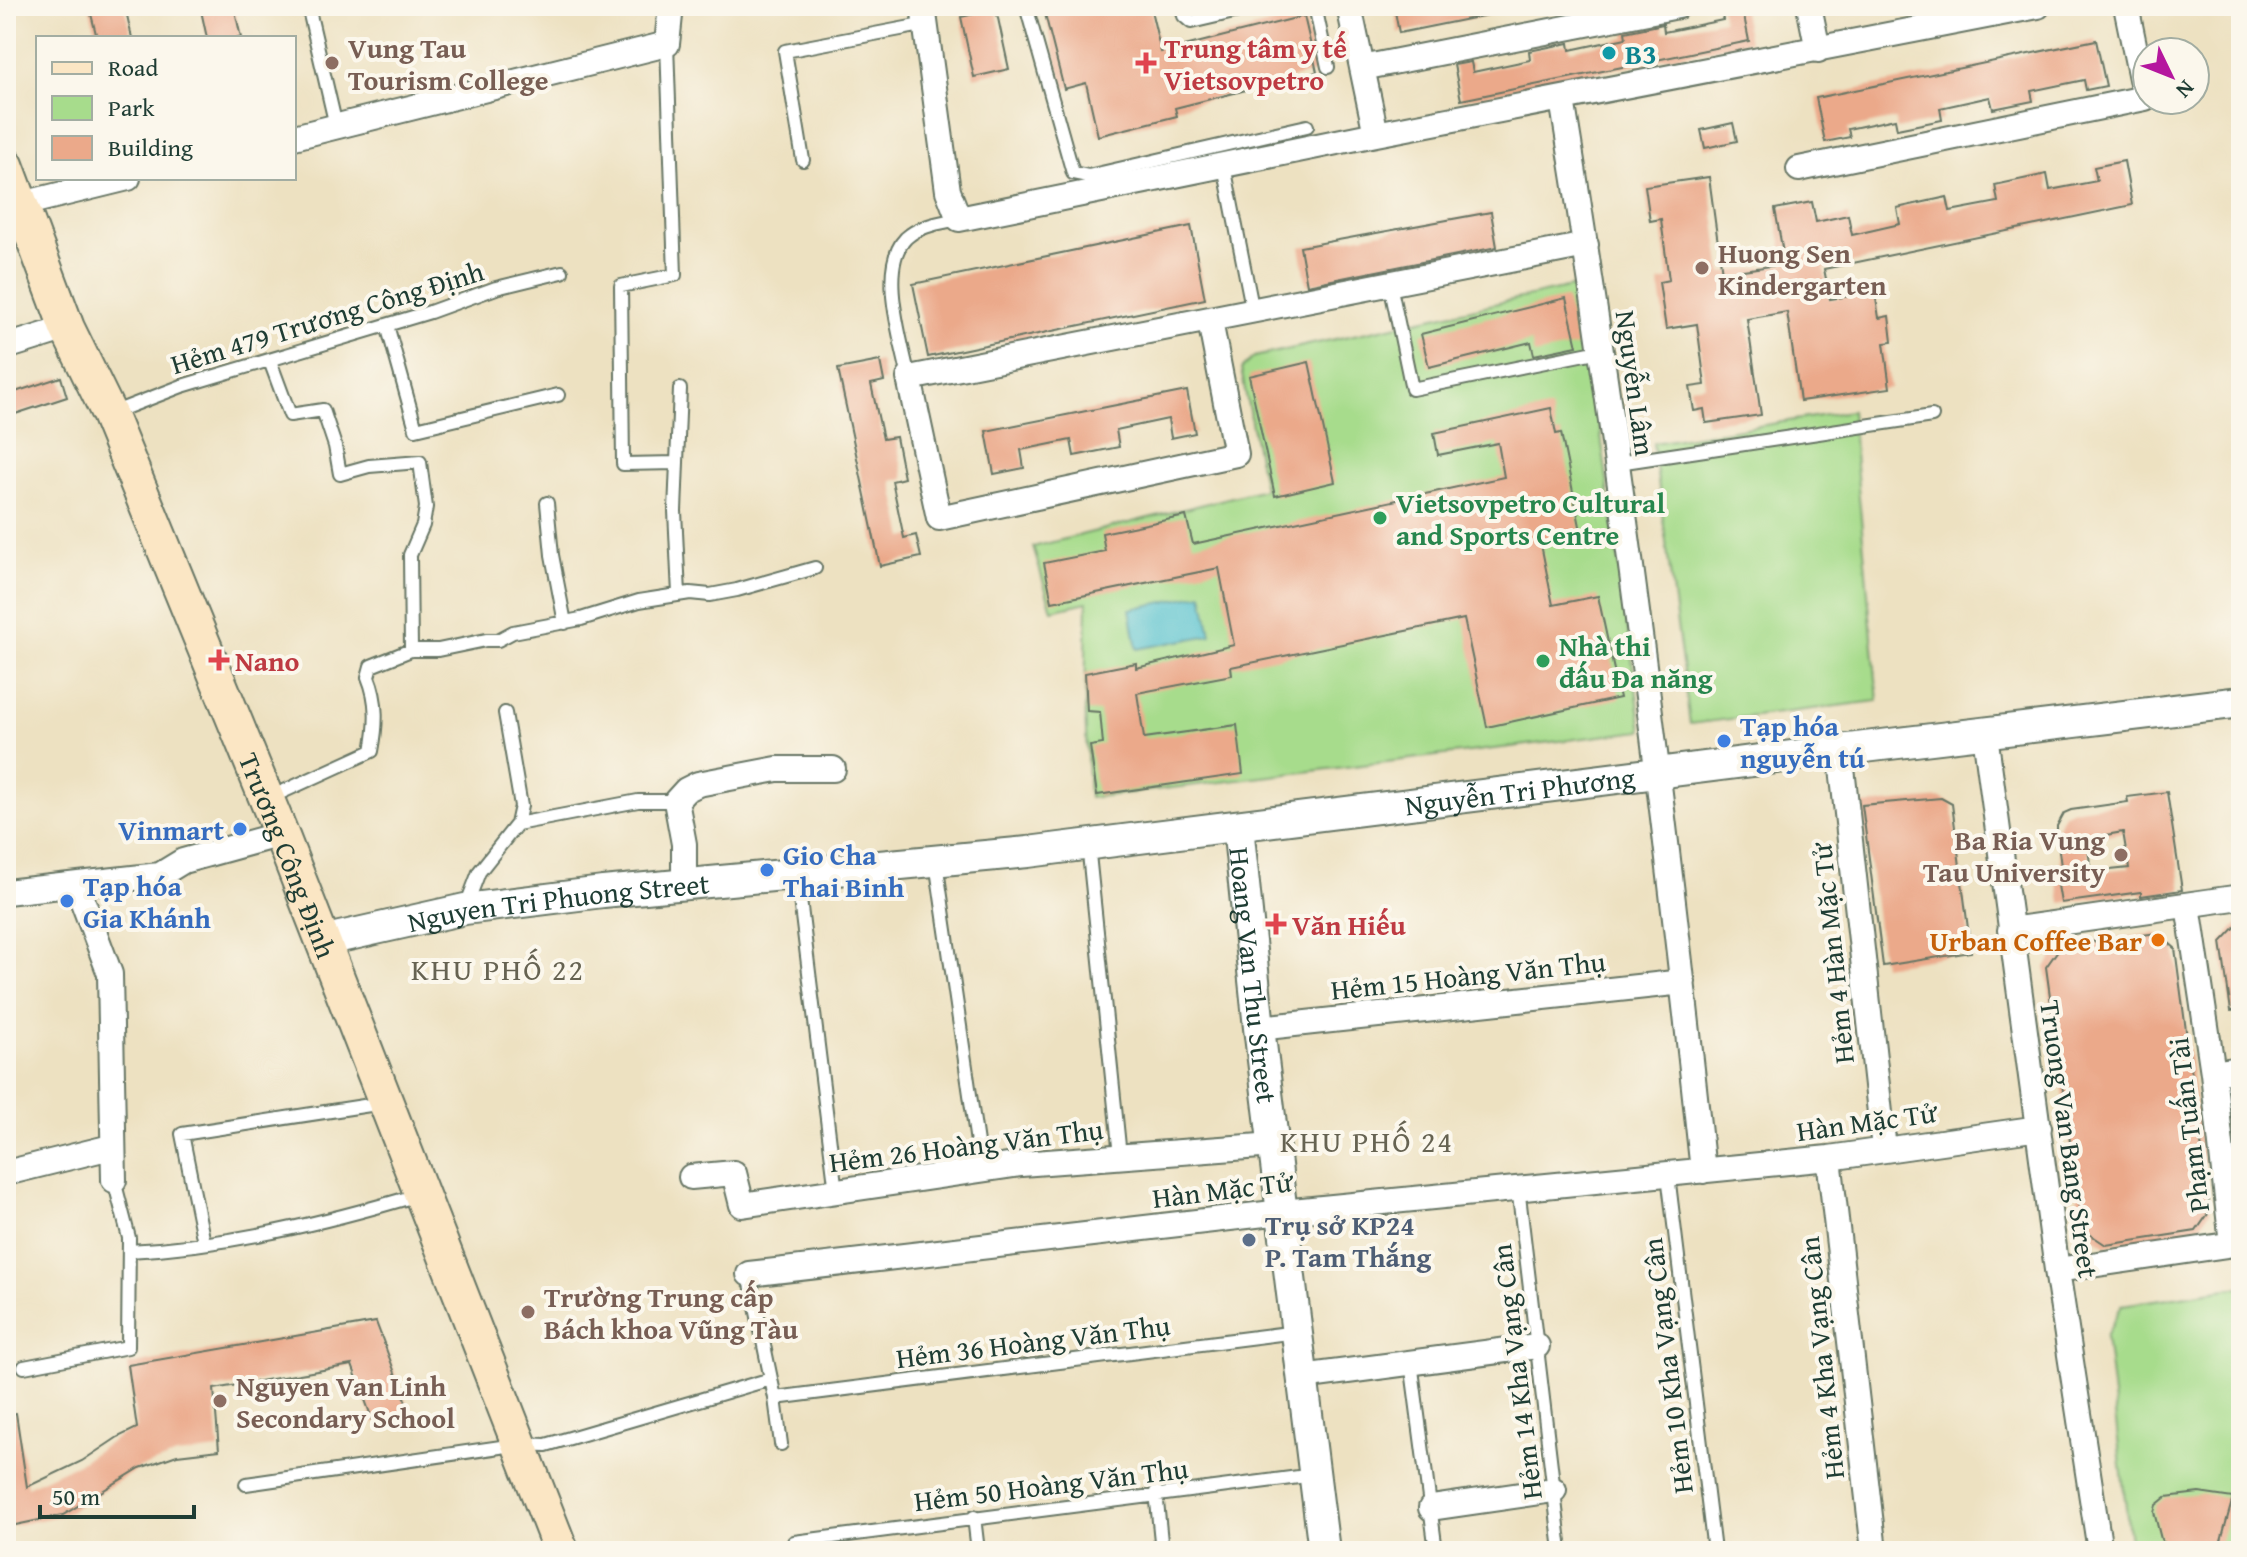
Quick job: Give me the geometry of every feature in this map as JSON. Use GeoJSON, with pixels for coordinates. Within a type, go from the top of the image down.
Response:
{"type":"FeatureCollection","features":[{"type":"Feature","properties":{"kind":"main road","name":"Trương Công Định"},"geometry":{"type":"LineString","coordinates":[[6,165],[67,328],[109,414],[281,834],[561,1551]]}},
{"type":"Feature","properties":{"kind":"street"},"geometry":{"type":"LineString","coordinates":[[296,136],[667,44],[671,6]]}},
{"type":"Feature","properties":{"kind":"street"},"geometry":{"type":"LineString","coordinates":[[1349,6],[1376,134]]}},
{"type":"Feature","properties":{"kind":"street"},"geometry":{"type":"LineString","coordinates":[[1362,68],[1678,6]]}},
{"type":"Feature","properties":{"kind":"street"},"geometry":{"type":"LineString","coordinates":[[1809,6],[1818,50]]}},
{"type":"Feature","properties":{"kind":"street"},"geometry":{"type":"LineString","coordinates":[[925,15],[948,191],[959,219],[1376,134],[2038,6]]}},
{"type":"Feature","properties":{"kind":"street"},"geometry":{"type":"LineString","coordinates":[[1799,169],[2145,98],[2126,6]]}},
{"type":"Feature","properties":{"kind":"street","name":"Nguyễn Lâm"},"geometry":{"type":"LineString","coordinates":[[1562,99],[1618,463],[1658,772],[1703,1171]]}},
{"type":"Feature","properties":{"kind":"street"},"geometry":{"type":"LineString","coordinates":[[22,204],[120,180]]}},
{"type":"Feature","properties":{"kind":"street"},"geometry":{"type":"LineString","coordinates":[[1210,321],[1236,454],[939,518],[909,378],[1586,245]]}},
{"type":"Feature","properties":{"kind":"street"},"geometry":{"type":"LineString","coordinates":[[6,347],[67,328]]}},
{"type":"Feature","properties":{"kind":"street","name":"Nguyễn Tri Phương"},"geometry":{"type":"LineString","coordinates":[[797,875],[1088,844],[2241,702]]}},
{"type":"Feature","properties":{"kind":"street","name":"Truong Van Bang Street"},"geometry":{"type":"LineString","coordinates":[[1985,734],[2057,1270],[2100,1551]]}},
{"type":"Feature","properties":{"kind":"street","name":"Hẻm 4 Hàn Mặc Tử"},"geometry":{"type":"LineString","coordinates":[[1840,750],[1884,1149]]}},
{"type":"Feature","properties":{"kind":"street"},"geometry":{"type":"LineString","coordinates":[[684,886],[684,844],[676,801],[686,790],[698,784],[777,769],[833,769]]}},
{"type":"Feature","properties":{"kind":"street","name":"Hoang Van Thu Street"},"geometry":{"type":"LineString","coordinates":[[1238,826],[1259,1028],[1324,1551]]}},
{"type":"Feature","properties":{"kind":"street"},"geometry":{"type":"LineString","coordinates":[[6,892],[160,875],[183,861],[281,834]]}},
{"type":"Feature","properties":{"kind":"street","name":"Nguyen Tri Phuong Street"},"geometry":{"type":"LineString","coordinates":[[322,941],[465,909],[797,875]]}},
{"type":"Feature","properties":{"kind":"street"},"geometry":{"type":"LineString","coordinates":[[77,886],[110,974],[114,1180]]}},
{"type":"Feature","properties":{"kind":"street"},"geometry":{"type":"LineString","coordinates":[[2010,930],[2241,897]]}},
{"type":"Feature","properties":{"kind":"street","name":"Phạm Tuấn Tài"},"geometry":{"type":"LineString","coordinates":[[2188,905],[2237,1243]]}},
{"type":"Feature","properties":{"kind":"street","name":"Hẻm 15 Hoàng Văn Thụ"},"geometry":{"type":"LineString","coordinates":[[1259,1028],[1683,982]]}},
{"type":"Feature","properties":{"kind":"street"},"geometry":{"type":"LineString","coordinates":[[2213,1073],[2241,1069]]}},
{"type":"Feature","properties":{"kind":"street","name":"Hàn Mặc Tử"},"geometry":{"type":"LineString","coordinates":[[749,1274],[1282,1212],[1829,1158],[2039,1128]]}},
{"type":"Feature","properties":{"kind":"street","name":"Hẻm 26 Hoàng Văn Thụ"},"geometry":{"type":"LineString","coordinates":[[691,1177],[734,1173],[742,1205],[981,1170],[1274,1145]]}},
{"type":"Feature","properties":{"kind":"street"},"geometry":{"type":"LineString","coordinates":[[6,1173],[111,1147]]}},
{"type":"Feature","properties":{"kind":"street","name":"Hẻm 4 Kha Vạng Cân"},"geometry":{"type":"LineString","coordinates":[[1829,1158],[1874,1551]]}},
{"type":"Feature","properties":{"kind":"street"},"geometry":{"type":"LineString","coordinates":[[2057,1270],[2237,1243]]}},
{"type":"Feature","properties":{"kind":"street"},"geometry":{"type":"LineString","coordinates":[[1302,1377],[1537,1346]]}},
{"type":"Feature","properties":{"kind":"street"},"geometry":{"type":"LineString","coordinates":[[1431,1508],[1554,1490]]}},
{"type":"Feature","properties":{"kind":"lane"},"geometry":{"type":"LineString","coordinates":[[308,6],[336,126]]}},
{"type":"Feature","properties":{"kind":"lane"},"geometry":{"type":"LineString","coordinates":[[1026,6],[1073,173],[1088,176],[1307,126]]}},
{"type":"Feature","properties":{"kind":"lane"},"geometry":{"type":"LineString","coordinates":[[1182,6],[1184,16],[1196,22],[1260,6]]}},
{"type":"Feature","properties":{"kind":"lane"},"geometry":{"type":"LineString","coordinates":[[1315,6],[1328,67]]}},
{"type":"Feature","properties":{"kind":"lane"},"geometry":{"type":"LineString","coordinates":[[803,160],[785,51],[925,15]]}},
{"type":"Feature","properties":{"kind":"lane"},"geometry":{"type":"LineString","coordinates":[[667,44],[675,275],[621,286],[620,420],[623,464],[677,463]]}},
{"type":"Feature","properties":{"kind":"lane"},"geometry":{"type":"LineString","coordinates":[[1224,166],[1253,312]]}},
{"type":"Feature","properties":{"kind":"lane"},"geometry":{"type":"LineString","coordinates":[[909,378],[891,282],[894,261],[905,239],[925,226],[959,219]]}},
{"type":"Feature","properties":{"kind":"lane","name":"Hẻm 479 Trương Công Định"},"geometry":{"type":"LineString","coordinates":[[109,414],[182,386],[464,301],[496,288],[562,272]]}},
{"type":"Feature","properties":{"kind":"lane"},"geometry":{"type":"LineString","coordinates":[[1390,284],[1412,389],[1600,351]]}},
{"type":"Feature","properties":{"kind":"lane"},"geometry":{"type":"LineString","coordinates":[[387,325],[416,429],[558,395]]}},
{"type":"Feature","properties":{"kind":"lane"},"geometry":{"type":"LineString","coordinates":[[270,361],[290,415],[323,410],[340,474],[369,466],[420,462],[426,507],[423,525],[410,555],[411,650]]}},
{"type":"Feature","properties":{"kind":"lane"},"geometry":{"type":"LineString","coordinates":[[679,594],[675,511],[680,389]]}},
{"type":"Feature","properties":{"kind":"lane"},"geometry":{"type":"LineString","coordinates":[[1618,463],[1932,416]]}},
{"type":"Feature","properties":{"kind":"lane"},"geometry":{"type":"LineString","coordinates":[[547,503],[552,555],[565,623]]}},
{"type":"Feature","properties":{"kind":"lane"},"geometry":{"type":"LineString","coordinates":[[266,799],[372,751],[377,727],[375,693],[368,677],[371,666],[411,650],[438,650],[498,640],[513,632],[565,623],[639,601],[679,594],[710,595],[737,590],[815,568]]}},
{"type":"Feature","properties":{"kind":"lane"},"geometry":{"type":"LineString","coordinates":[[465,909],[479,872],[517,824],[521,806],[505,713]]}},
{"type":"Feature","properties":{"kind":"lane"},"geometry":{"type":"LineString","coordinates":[[517,824],[638,801],[676,801]]}},
{"type":"Feature","properties":{"kind":"lane"},"geometry":{"type":"LineString","coordinates":[[1088,844],[1120,1156]]}},
{"type":"Feature","properties":{"kind":"lane"},"geometry":{"type":"LineString","coordinates":[[936,862],[981,1170]]}},
{"type":"Feature","properties":{"kind":"lane"},"geometry":{"type":"LineString","coordinates":[[797,875],[836,1192]]}},
{"type":"Feature","properties":{"kind":"lane"},"geometry":{"type":"LineString","coordinates":[[204,1243],[182,1134],[386,1103]]}},
{"type":"Feature","properties":{"kind":"lane","name":"Hẻm 10 Kha Vạng Cân"},"geometry":{"type":"LineString","coordinates":[[1668,1175],[1714,1551]]}},
{"type":"Feature","properties":{"kind":"lane"},"geometry":{"type":"LineString","coordinates":[[24,1367],[128,1347],[129,1238],[114,1180]]}},
{"type":"Feature","properties":{"kind":"lane","name":"Hẻm 14 Kha Vạng Cân"},"geometry":{"type":"LineString","coordinates":[[1518,1187],[1561,1551]]}},
{"type":"Feature","properties":{"kind":"lane"},"geometry":{"type":"LineString","coordinates":[[129,1251],[185,1248],[301,1227],[421,1194]]}},
{"type":"Feature","properties":{"kind":"lane"},"geometry":{"type":"LineString","coordinates":[[749,1274],[775,1398],[781,1444]]}},
{"type":"Feature","properties":{"kind":"lane","name":"Hẻm 36 Hoàng Văn Thụ"},"geometry":{"type":"LineString","coordinates":[[775,1398],[1297,1332]]}},
{"type":"Feature","properties":{"kind":"lane"},"geometry":{"type":"LineString","coordinates":[[1411,1362],[1436,1551]]}},
{"type":"Feature","properties":{"kind":"lane"},"geometry":{"type":"LineString","coordinates":[[246,1484],[521,1444],[546,1445],[771,1379]]}},
{"type":"Feature","properties":{"kind":"lane","name":"Hẻm 50 Hoàng Văn Thụ"},"geometry":{"type":"LineString","coordinates":[[794,1542],[1314,1475]]}},
{"type":"Feature","properties":{"kind":"lane"},"geometry":{"type":"LineString","coordinates":[[1156,1492],[1162,1551]]}},
{"type":"Feature","properties":{"kind":"lane"},"geometry":{"type":"LineString","coordinates":[[974,1517],[978,1551]]}},
{"type":"Feature","properties":{"kind":"green space","name":"Vietsovpetro Cultural and Sports Centre"},"geometry":{"type":"Polygon","coordinates":[[[1580,285],[1642,731],[1089,798],[1085,710],[1087,602],[1052,610],[1033,547],[1264,489],[1241,369],[1254,357],[1580,285]]]}},
{"type":"Feature","properties":{"kind":"green space","name":"Vietsovpetro Cultural and Sports Centre"},"geometry":{"type":"Polygon","coordinates":[[[1851,411],[1878,701],[1690,724],[1653,443],[1851,411]]]}},
{"type":"Feature","properties":{"kind":"green space"},"geometry":{"type":"Polygon","coordinates":[[[2241,1287],[2241,1551],[2131,1551],[2106,1336],[2122,1305],[2241,1287]]]}},
{"type":"Feature","properties":{"kind":"water"},"geometry":{"type":"Polygon","coordinates":[[[1203,594],[1211,635],[1137,649],[1130,609],[1203,594]]]}},
{"type":"Feature","properties":{"kind":"building"},"geometry":{"type":"Polygon","coordinates":[[[89,6],[125,6],[132,36],[96,36],[89,6]]]}},
{"type":"Feature","properties":{"kind":"building"},"geometry":{"type":"Polygon","coordinates":[[[200,6],[234,6],[241,36],[207,36],[200,6]]]}},
{"type":"Feature","properties":{"kind":"building"},"geometry":{"type":"Polygon","coordinates":[[[1043,6],[1150,6],[1161,52],[1304,16],[1317,72],[1175,108],[1177,116],[1098,136],[1086,83],[1064,89],[1043,6]]]}},
{"type":"Feature","properties":{"kind":"building"},"geometry":{"type":"Polygon","coordinates":[[[1394,6],[1492,6],[1493,14],[1399,33],[1394,6]]]}},
{"type":"Feature","properties":{"kind":"building","name":"B3"},"geometry":{"type":"Polygon","coordinates":[[[1720,6],[1742,6],[1749,41],[1461,100],[1454,65],[1471,62],[1473,72],[1530,60],[1529,51],[1569,43],[1570,50],[1626,38],[1625,32],[1663,24],[1664,32],[1723,20],[1720,6]]]}},
{"type":"Feature","properties":{"kind":"building"},"geometry":{"type":"Polygon","coordinates":[[[996,9],[1009,69],[974,77],[961,17],[996,9]]]}},
{"type":"Feature","properties":{"kind":"building"},"geometry":{"type":"Polygon","coordinates":[[[2096,40],[2106,86],[2086,90],[2084,80],[2031,91],[2033,101],[1993,109],[1990,97],[1940,108],[1942,120],[1897,129],[1895,119],[1848,129],[1850,137],[1825,142],[1816,98],[2096,40]]]}},
{"type":"Feature","properties":{"kind":"building"},"geometry":{"type":"Polygon","coordinates":[[[1733,123],[1737,141],[1705,148],[1701,130],[1733,123]]]}},
{"type":"Feature","properties":{"kind":"building"},"geometry":{"type":"Polygon","coordinates":[[[2124,161],[2132,205],[1824,269],[1830,299],[1875,292],[1879,318],[1889,316],[1892,342],[1884,343],[1890,388],[1800,401],[1787,312],[1747,319],[1761,415],[1706,423],[1704,409],[1694,411],[1690,387],[1705,385],[1697,324],[1666,329],[1659,282],[1669,280],[1661,219],[1650,221],[1645,186],[1709,177],[1722,273],[1785,264],[1775,209],[1812,202],[1816,222],[1848,215],[1852,235],[1900,224],[1897,208],[1947,197],[1950,211],[1998,202],[1995,185],[2047,174],[2050,190],[2097,181],[2094,167],[2124,161]]]}},
{"type":"Feature","properties":{"kind":"building"},"geometry":{"type":"Polygon","coordinates":[[[1491,212],[1497,247],[1307,285],[1300,247],[1491,212]]]}},
{"type":"Feature","properties":{"kind":"building"},"geometry":{"type":"Polygon","coordinates":[[[1191,226],[1205,299],[928,357],[913,284],[1191,226]]]}},
{"type":"Feature","properties":{"kind":"building"},"geometry":{"type":"Polygon","coordinates":[[[1566,298],[1577,346],[1534,355],[1531,342],[1429,367],[1421,334],[1566,298]]]}},
{"type":"Feature","properties":{"kind":"building"},"geometry":{"type":"Polygon","coordinates":[[[880,361],[884,381],[871,384],[883,439],[896,437],[904,478],[892,481],[904,538],[916,535],[921,557],[880,566],[838,369],[880,361]]]}},
{"type":"Feature","properties":{"kind":"building"},"geometry":{"type":"Polygon","coordinates":[[[1309,362],[1335,482],[1275,496],[1249,376],[1309,362]]]}},
{"type":"Feature","properties":{"kind":"building"},"geometry":{"type":"Polygon","coordinates":[[[61,377],[67,397],[6,417],[6,395],[61,377]]]}},
{"type":"Feature","properties":{"kind":"building"},"geometry":{"type":"Polygon","coordinates":[[[1187,391],[1195,433],[1171,438],[1168,419],[1116,430],[1119,447],[1074,456],[1071,440],[1021,450],[1024,468],[994,474],[986,431],[1187,391]]]}},
{"type":"Feature","properties":{"kind":"building"},"geometry":{"type":"Polygon","coordinates":[[[1551,408],[1556,434],[1561,433],[1582,536],[1541,544],[1553,605],[1598,596],[1620,698],[1487,727],[1464,619],[1231,667],[1232,675],[1137,693],[1144,738],[1237,725],[1243,774],[1097,795],[1090,746],[1103,744],[1100,712],[1087,711],[1085,673],[1136,663],[1136,668],[1234,645],[1219,568],[1052,602],[1044,563],[1105,551],[1102,533],[1186,516],[1193,544],[1504,477],[1498,443],[1438,455],[1434,433],[1551,408]]]}},
{"type":"Feature","properties":{"kind":"building"},"geometry":{"type":"Polygon","coordinates":[[[2167,792],[2182,890],[2061,903],[2056,874],[2062,874],[2057,826],[2064,813],[2128,802],[2127,797],[2167,792]],[[2123,832],[2095,837],[2088,848],[2091,872],[2129,868],[2123,832]]]}},
{"type":"Feature","properties":{"kind":"building"},"geometry":{"type":"Polygon","coordinates":[[[1941,798],[1952,804],[1971,952],[1883,966],[1862,805],[1941,798]]]}},
{"type":"Feature","properties":{"kind":"building"},"geometry":{"type":"Polygon","coordinates":[[[2241,921],[2241,1010],[2231,1011],[2221,942],[2241,921]]]}},
{"type":"Feature","properties":{"kind":"building"},"geometry":{"type":"Polygon","coordinates":[[[2157,933],[2175,948],[2210,1211],[2196,1231],[2106,1245],[2082,1229],[2046,967],[2061,946],[2157,933]]]}},
{"type":"Feature","properties":{"kind":"building"},"geometry":{"type":"Polygon","coordinates":[[[376,1322],[410,1413],[374,1424],[352,1365],[214,1389],[219,1450],[177,1455],[140,1468],[63,1515],[6,1527],[6,1414],[16,1413],[27,1487],[82,1461],[137,1428],[128,1365],[376,1322]]]}},
{"type":"Feature","properties":{"kind":"building"},"geometry":{"type":"Polygon","coordinates":[[[2199,1493],[2233,1498],[2218,1551],[2168,1551],[2161,1539],[2154,1512],[2156,1505],[2166,1497],[2199,1493]]]}},
{"type":"Feature","properties":{"kind":"place","name":"B3"},"geometry":{"type":"Point","coordinates":[1609,53]}},
{"type":"Feature","properties":{"kind":"place","name":"Vung Tau Tourism College"},"geometry":{"type":"Point","coordinates":[332,63]}},
{"type":"Feature","properties":{"kind":"place","name":"Trung tâm y tế Vietsovpetro"},"geometry":{"type":"Point","coordinates":[1146,63]}},
{"type":"Feature","properties":{"kind":"place","name":"Huong Sen Kindergarten"},"geometry":{"type":"Point","coordinates":[1702,268]}},
{"type":"Feature","properties":{"kind":"place","name":"Vietsovpetro Cultural and Sports Centre"},"geometry":{"type":"Point","coordinates":[1380,518]}},
{"type":"Feature","properties":{"kind":"place","name":"Nano"},"geometry":{"type":"Point","coordinates":[219,660]}},
{"type":"Feature","properties":{"kind":"place","name":"Nhà thi đấu Đa năng"},"geometry":{"type":"Point","coordinates":[1543,661]}},
{"type":"Feature","properties":{"kind":"place","name":"Tạp hóa nguyễn tú"},"geometry":{"type":"Point","coordinates":[1724,741]}},
{"type":"Feature","properties":{"kind":"place","name":"Vinmart"},"geometry":{"type":"Point","coordinates":[240,829]}},
{"type":"Feature","properties":{"kind":"place","name":"Ba Ria Vung Tau University"},"geometry":{"type":"Point","coordinates":[2121,855]}},
{"type":"Feature","properties":{"kind":"place","name":"Gio Cha Thai Binh"},"geometry":{"type":"Point","coordinates":[767,870]}},
{"type":"Feature","properties":{"kind":"place","name":"Tạp hóa Gia Khánh"},"geometry":{"type":"Point","coordinates":[67,901]}},
{"type":"Feature","properties":{"kind":"place","name":"Văn Hiếu"},"geometry":{"type":"Point","coordinates":[1276,924]}},
{"type":"Feature","properties":{"kind":"place","name":"Urban Coffee Bar"},"geometry":{"type":"Point","coordinates":[2158,940]}},
{"type":"Feature","properties":{"kind":"place","name":"Trụ sở KP24 P. Tam Thắng"},"geometry":{"type":"Point","coordinates":[1249,1240]}},
{"type":"Feature","properties":{"kind":"place","name":"Trường Trung cấp Bách khoa Vũng Tàu"},"geometry":{"type":"Point","coordinates":[528,1312]}},
{"type":"Feature","properties":{"kind":"place","name":"Nguyen Van Linh Secondary School"},"geometry":{"type":"Point","coordinates":[220,1401]}},
{"type":"Feature","properties":{"kind":"district","name":"KHU PHỐ 22"},"geometry":{"type":"Point","coordinates":[498,969]}},
{"type":"Feature","properties":{"kind":"district","name":"KHU PHỐ 24"},"geometry":{"type":"Point","coordinates":[1367,1141]}}]}
